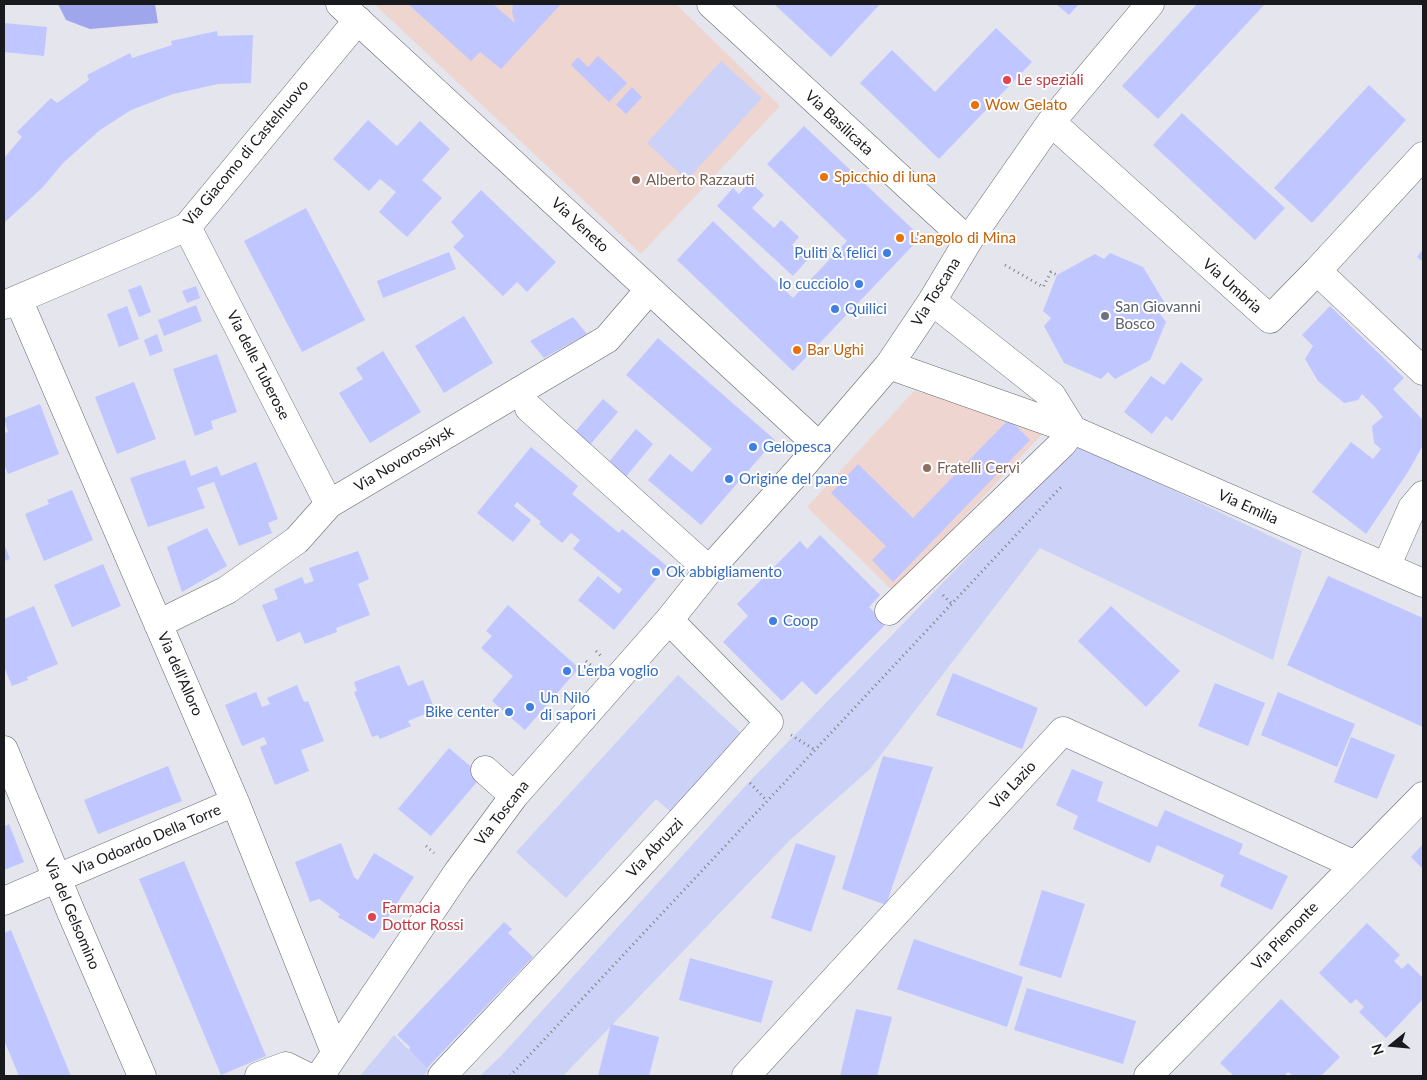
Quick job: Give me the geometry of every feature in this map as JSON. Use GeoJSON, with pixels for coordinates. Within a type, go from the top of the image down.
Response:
{"type":"FeatureCollection","features":[{"type":"Feature","properties":{"kind":"street","name":"Via Basilicata"},"geometry":{"type":"LineString","coordinates":[[711,4],[968,241]]}},
{"type":"Feature","properties":{"kind":"street","name":"Via Toscana"},"geometry":{"type":"LineString","coordinates":[[320,1076],[457,873],[514,796],[669,620],[709,570],[889,364],[932,302],[968,241],[1051,122],[1150,4]]}},
{"type":"Feature","properties":{"kind":"street","name":"Via Giacomo di Castelnuovo"},"geometry":{"type":"LineString","coordinates":[[11,302],[187,226],[349,12]]}},
{"type":"Feature","properties":{"kind":"street","name":"Via Veneto"},"geometry":{"type":"LineString","coordinates":[[349,12],[819,446]]}},
{"type":"Feature","properties":{"kind":"street","name":"Via Umbria"},"geometry":{"type":"LineString","coordinates":[[1051,122],[1270,319],[1423,156]]}},
{"type":"Feature","properties":{"kind":"street","name":"Via delle Tuberose"},"geometry":{"type":"LineString","coordinates":[[187,226],[329,504]]}},
{"type":"Feature","properties":{"kind":"street"},"geometry":{"type":"LineString","coordinates":[[1317,271],[1423,370]]}},
{"type":"Feature","properties":{"kind":"street","name":"Via Novorossiysk"},"geometry":{"type":"LineString","coordinates":[[158,624],[227,590],[297,540],[329,504],[607,339],[649,290]]}},
{"type":"Feature","properties":{"kind":"street","name":"Via dell'Alloro"},"geometry":{"type":"LineString","coordinates":[[11,302],[158,624],[235,802],[335,1052]]}},
{"type":"Feature","properties":{"kind":"street"},"geometry":{"type":"LineString","coordinates":[[890,602],[1043,444],[1073,430],[1052,396],[932,302]]}},
{"type":"Feature","properties":{"kind":"street","name":"Via Emilia"},"geometry":{"type":"LineString","coordinates":[[889,364],[1073,430],[1423,583]]}},
{"type":"Feature","properties":{"kind":"street"},"geometry":{"type":"LineString","coordinates":[[530,408],[709,570]]}},
{"type":"Feature","properties":{"kind":"street"},"geometry":{"type":"LineString","coordinates":[[1386,567],[1412,508],[1423,495]]}},
{"type":"Feature","properties":{"kind":"street","name":"Via Abruzzi"},"geometry":{"type":"LineString","coordinates":[[442,1076],[697,803],[769,722],[669,620]]}},
{"type":"Feature","properties":{"kind":"street","name":"Via Lazio"},"geometry":{"type":"LineString","coordinates":[[746,1076],[1063,731],[1354,865]]}},
{"type":"Feature","properties":{"kind":"street","name":"Via del Gelsomino"},"geometry":{"type":"LineString","coordinates":[[4,750],[142,1076]]}},
{"type":"Feature","properties":{"kind":"street"},"geometry":{"type":"LineString","coordinates":[[485,770],[514,796]]}},
{"type":"Feature","properties":{"kind":"street","name":"Via Piemonte"},"geometry":{"type":"LineString","coordinates":[[1148,1076],[1423,796]]}},
{"type":"Feature","properties":{"kind":"street","name":"Via Odoardo Della Torre"},"geometry":{"type":"LineString","coordinates":[[4,901],[235,802]]}},
{"type":"Feature","properties":{"kind":"street"},"geometry":{"type":"LineString","coordinates":[[259,1076],[286,1066],[306,1076]]}},
{"type":"Feature","properties":{"kind":"path"},"geometry":{"type":"LineString","coordinates":[[1005,265],[1043,287],[1051,272],[1057,275]]}},
{"type":"Feature","properties":{"kind":"path"},"geometry":{"type":"LineString","coordinates":[[510,1076],[1067,481]]}},
{"type":"Feature","properties":{"kind":"path"},"geometry":{"type":"LineString","coordinates":[[940,592],[952,604]]}},
{"type":"Feature","properties":{"kind":"path"},"geometry":{"type":"LineString","coordinates":[[756,789],[767,801]]}},
{"type":"Feature","properties":{"kind":"path"},"geometry":{"type":"LineString","coordinates":[[426,846],[434,852]]}},
{"type":"Feature","properties":{"kind":"shaded area"},"geometry":{"type":"Polygon","coordinates":[[[58,4],[155,4],[158,23],[90,29],[66,20],[58,4]]]}},
{"type":"Feature","properties":{"kind":"shaded area","name":"Alberto Razzauti"},"geometry":{"type":"Polygon","coordinates":[[[374,4],[676,4],[780,106],[641,254],[374,4]]]}},
{"type":"Feature","properties":{"kind":"shaded area"},"geometry":{"type":"Polygon","coordinates":[[[721,61],[762,98],[687,180],[647,143],[721,61]]]}},
{"type":"Feature","properties":{"kind":"shaded area","name":"Fratelli Cervi"},"geometry":{"type":"Polygon","coordinates":[[[914,391],[1010,413],[1048,428],[894,592],[807,507],[914,391]]]}},
{"type":"Feature","properties":{"kind":"shaded area"},"geometry":{"type":"Polygon","coordinates":[[[1077,445],[1302,551],[1273,660],[1040,548],[870,769],[790,840],[563,1076],[480,1076],[502,1055],[750,781],[1077,445]]]}},
{"type":"Feature","properties":{"kind":"shaded area"},"geometry":{"type":"Polygon","coordinates":[[[678,675],[743,735],[672,813],[656,799],[566,898],[516,852],[678,675]]]}},
{"type":"Feature","properties":{"kind":"shaded area"},"geometry":{"type":"Polygon","coordinates":[[[394,1035],[429,1070],[423,1076],[360,1076],[394,1035]]]}},
{"type":"Feature","properties":{"kind":"building"},"geometry":{"type":"Polygon","coordinates":[[[408,4],[493,4],[515,23],[512,12],[513,4],[561,4],[501,69],[480,52],[471,61],[408,4]]]}},
{"type":"Feature","properties":{"kind":"building"},"geometry":{"type":"Polygon","coordinates":[[[774,4],[880,4],[831,57],[774,4]]]}},
{"type":"Feature","properties":{"kind":"building"},"geometry":{"type":"Polygon","coordinates":[[[1056,4],[1079,4],[1069,15],[1056,4]]]}},
{"type":"Feature","properties":{"kind":"building"},"geometry":{"type":"Polygon","coordinates":[[[1197,4],[1265,4],[1158,119],[1122,86],[1197,4]]]}},
{"type":"Feature","properties":{"kind":"building"},"geometry":{"type":"Polygon","coordinates":[[[4,23],[47,27],[44,56],[4,52],[4,23]]]}},
{"type":"Feature","properties":{"kind":"building"},"geometry":{"type":"Polygon","coordinates":[[[996,28],[1032,62],[939,159],[860,83],[892,50],[935,92],[996,28]]]}},
{"type":"Feature","properties":{"kind":"building"},"geometry":{"type":"Polygon","coordinates":[[[217,31],[218,36],[253,35],[251,83],[218,84],[173,94],[131,110],[100,130],[63,163],[43,187],[4,223],[4,158],[22,137],[17,132],[51,98],[57,103],[89,80],[87,75],[130,53],[132,58],[172,45],[171,41],[217,31]]]}},
{"type":"Feature","properties":{"kind":"building"},"geometry":{"type":"Polygon","coordinates":[[[598,56],[627,83],[609,102],[571,65],[578,57],[588,67],[598,56]]]}},
{"type":"Feature","properties":{"kind":"building"},"geometry":{"type":"Polygon","coordinates":[[[1369,85],[1406,120],[1312,223],[1274,188],[1369,85]]]}},
{"type":"Feature","properties":{"kind":"building"},"geometry":{"type":"Polygon","coordinates":[[[632,87],[642,97],[626,114],[616,105],[632,87]]]}},
{"type":"Feature","properties":{"kind":"building"},"geometry":{"type":"Polygon","coordinates":[[[1182,113],[1285,208],[1255,240],[1153,145],[1182,113]]]}},
{"type":"Feature","properties":{"kind":"building"},"geometry":{"type":"Polygon","coordinates":[[[368,120],[397,146],[420,121],[450,149],[422,180],[442,198],[407,237],[379,212],[396,192],[380,179],[369,191],[333,159],[368,120]]]}},
{"type":"Feature","properties":{"kind":"building"},"geometry":{"type":"Polygon","coordinates":[[[804,126],[921,237],[793,371],[677,260],[713,221],[793,298],[847,241],[767,164],[804,126]]]}},
{"type":"Feature","properties":{"kind":"building"},"geometry":{"type":"Polygon","coordinates":[[[750,182],[764,195],[752,208],[774,228],[781,220],[799,237],[792,245],[808,259],[793,276],[717,206],[733,188],[739,194],[750,182]]]}},
{"type":"Feature","properties":{"kind":"building"},"geometry":{"type":"Polygon","coordinates":[[[481,190],[556,262],[527,292],[517,282],[503,296],[453,247],[464,236],[451,222],[481,190]]]}},
{"type":"Feature","properties":{"kind":"building"},"geometry":{"type":"Polygon","coordinates":[[[306,208],[365,320],[302,352],[244,241],[306,208]]]}},
{"type":"Feature","properties":{"kind":"building"},"geometry":{"type":"Polygon","coordinates":[[[1423,249],[1423,262],[1417,257],[1423,249]]]}},
{"type":"Feature","properties":{"kind":"building"},"geometry":{"type":"Polygon","coordinates":[[[449,252],[456,269],[383,298],[377,281],[449,252]]]}},
{"type":"Feature","properties":{"kind":"building","name":"San Giovanni Bosco"},"geometry":{"type":"Polygon","coordinates":[[[1110,253],[1143,267],[1166,305],[1160,314],[1166,322],[1150,360],[1115,379],[1108,372],[1101,379],[1064,363],[1044,326],[1051,318],[1043,311],[1057,275],[1095,254],[1104,259],[1110,253]]]}},
{"type":"Feature","properties":{"kind":"building"},"geometry":{"type":"Polygon","coordinates":[[[141,285],[151,312],[139,317],[128,290],[141,285]]]}},
{"type":"Feature","properties":{"kind":"building"},"geometry":{"type":"Polygon","coordinates":[[[196,286],[200,298],[187,303],[182,291],[196,286]]]}},
{"type":"Feature","properties":{"kind":"building"},"geometry":{"type":"Polygon","coordinates":[[[196,305],[202,321],[164,336],[158,320],[196,305]]]}},
{"type":"Feature","properties":{"kind":"building"},"geometry":{"type":"Polygon","coordinates":[[[127,306],[139,339],[119,347],[107,314],[127,306]]]}},
{"type":"Feature","properties":{"kind":"building"},"geometry":{"type":"Polygon","coordinates":[[[1330,306],[1404,378],[1393,389],[1423,420],[1423,445],[1408,472],[1366,534],[1312,492],[1351,442],[1373,459],[1381,449],[1374,443],[1372,426],[1383,417],[1375,407],[1362,394],[1358,400],[1344,403],[1318,381],[1305,359],[1313,346],[1302,335],[1330,306]]]}},
{"type":"Feature","properties":{"kind":"building"},"geometry":{"type":"Polygon","coordinates":[[[464,316],[493,363],[444,393],[415,346],[464,316]]]}},
{"type":"Feature","properties":{"kind":"building"},"geometry":{"type":"Polygon","coordinates":[[[573,317],[587,334],[544,358],[530,341],[573,317]]]}},
{"type":"Feature","properties":{"kind":"building"},"geometry":{"type":"Polygon","coordinates":[[[157,334],[163,351],[150,356],[144,340],[157,334]]]}},
{"type":"Feature","properties":{"kind":"building"},"geometry":{"type":"Polygon","coordinates":[[[658,338],[775,440],[701,525],[648,480],[670,454],[692,472],[712,449],[626,375],[658,338]]]}},
{"type":"Feature","properties":{"kind":"building"},"geometry":{"type":"Polygon","coordinates":[[[383,351],[421,412],[370,443],[339,393],[363,379],[356,368],[383,351]]]}},
{"type":"Feature","properties":{"kind":"building"},"geometry":{"type":"Polygon","coordinates":[[[217,354],[237,412],[211,421],[213,429],[195,436],[173,369],[217,354]]]}},
{"type":"Feature","properties":{"kind":"building"},"geometry":{"type":"Polygon","coordinates":[[[1181,362],[1203,379],[1172,421],[1166,416],[1152,434],[1124,412],[1151,376],[1164,385],[1181,362]]]}},
{"type":"Feature","properties":{"kind":"building"},"geometry":{"type":"Polygon","coordinates":[[[134,382],[156,439],[117,454],[95,397],[134,382]]]}},
{"type":"Feature","properties":{"kind":"building"},"geometry":{"type":"Polygon","coordinates":[[[603,399],[618,412],[589,446],[574,433],[603,399]]]}},
{"type":"Feature","properties":{"kind":"building"},"geometry":{"type":"Polygon","coordinates":[[[40,404],[59,454],[8,474],[4,464],[4,433],[8,432],[4,418],[40,404]]]}},
{"type":"Feature","properties":{"kind":"building"},"geometry":{"type":"Polygon","coordinates":[[[1009,419],[1030,440],[893,582],[872,560],[886,546],[831,493],[858,464],[913,518],[1009,419]]]}},
{"type":"Feature","properties":{"kind":"building"},"geometry":{"type":"Polygon","coordinates":[[[636,429],[653,444],[624,479],[607,464],[636,429]]]}},
{"type":"Feature","properties":{"kind":"building"},"geometry":{"type":"Polygon","coordinates":[[[531,447],[578,486],[572,494],[619,533],[622,529],[667,566],[614,630],[578,600],[598,576],[619,594],[622,589],[573,549],[580,540],[571,533],[562,543],[517,502],[514,506],[531,520],[513,542],[477,513],[531,447]]]}},
{"type":"Feature","properties":{"kind":"building"},"geometry":{"type":"Polygon","coordinates":[[[185,460],[191,476],[217,466],[221,476],[256,462],[278,519],[268,523],[272,533],[239,546],[214,482],[197,488],[205,508],[148,527],[130,478],[185,460]]]}},
{"type":"Feature","properties":{"kind":"building"},"geometry":{"type":"Polygon","coordinates":[[[72,490],[93,540],[44,561],[25,514],[49,504],[47,500],[72,490]]]}},
{"type":"Feature","properties":{"kind":"building"},"geometry":{"type":"Polygon","coordinates":[[[207,528],[227,566],[182,592],[167,547],[207,528]]]}},
{"type":"Feature","properties":{"kind":"building"},"geometry":{"type":"Polygon","coordinates":[[[820,535],[880,595],[869,607],[886,624],[816,695],[802,681],[782,701],[723,642],[748,616],[737,604],[800,541],[807,549],[820,535]]]}},
{"type":"Feature","properties":{"kind":"building"},"geometry":{"type":"Polygon","coordinates":[[[4,544],[10,559],[4,561],[4,544]]]}},
{"type":"Feature","properties":{"kind":"building"},"geometry":{"type":"Polygon","coordinates":[[[358,551],[369,579],[358,584],[370,615],[336,628],[337,632],[305,644],[300,632],[277,642],[262,605],[278,599],[274,589],[302,577],[305,584],[314,581],[309,568],[358,551]]]}},
{"type":"Feature","properties":{"kind":"building"},"geometry":{"type":"Polygon","coordinates":[[[103,564],[121,606],[72,627],[54,585],[103,564]]]}},
{"type":"Feature","properties":{"kind":"building"},"geometry":{"type":"Polygon","coordinates":[[[1328,576],[1423,618],[1423,727],[1287,665],[1328,576]]]}},
{"type":"Feature","properties":{"kind":"building"},"geometry":{"type":"Polygon","coordinates":[[[508,605],[579,668],[525,730],[492,701],[513,676],[481,648],[492,636],[486,631],[508,605]]]}},
{"type":"Feature","properties":{"kind":"building"},"geometry":{"type":"Polygon","coordinates":[[[34,606],[58,664],[27,677],[28,680],[12,686],[4,667],[4,619],[34,606]]]}},
{"type":"Feature","properties":{"kind":"building"},"geometry":{"type":"Polygon","coordinates":[[[1111,606],[1180,671],[1146,707],[1078,641],[1111,606]]]}},
{"type":"Feature","properties":{"kind":"building"},"geometry":{"type":"Polygon","coordinates":[[[399,665],[408,686],[423,680],[435,710],[408,721],[411,726],[380,739],[378,735],[372,737],[354,692],[357,691],[354,682],[399,665]]]}},
{"type":"Feature","properties":{"kind":"building"},"geometry":{"type":"Polygon","coordinates":[[[953,673],[1038,708],[1022,749],[936,715],[953,673]]]}},
{"type":"Feature","properties":{"kind":"building"},"geometry":{"type":"Polygon","coordinates":[[[1215,683],[1265,703],[1248,746],[1198,726],[1215,683]]]}},
{"type":"Feature","properties":{"kind":"building"},"geometry":{"type":"Polygon","coordinates":[[[297,685],[304,702],[308,701],[324,741],[301,750],[309,771],[275,785],[260,747],[267,744],[264,737],[242,746],[225,705],[256,692],[262,707],[270,704],[267,698],[297,685]]]}},
{"type":"Feature","properties":{"kind":"building"},"geometry":{"type":"Polygon","coordinates":[[[1278,692],[1355,724],[1337,767],[1261,735],[1278,692]]]}},
{"type":"Feature","properties":{"kind":"building"},"geometry":{"type":"Polygon","coordinates":[[[1351,737],[1395,755],[1377,799],[1334,782],[1351,737]]]}},
{"type":"Feature","properties":{"kind":"building"},"geometry":{"type":"Polygon","coordinates":[[[449,748],[482,776],[431,836],[398,809],[449,748]]]}},
{"type":"Feature","properties":{"kind":"building"},"geometry":{"type":"Polygon","coordinates":[[[883,756],[933,767],[886,905],[842,889],[883,756]]]}},
{"type":"Feature","properties":{"kind":"building"},"geometry":{"type":"Polygon","coordinates":[[[168,766],[182,801],[98,834],[84,800],[168,766]]]}},
{"type":"Feature","properties":{"kind":"building"},"geometry":{"type":"Polygon","coordinates":[[[1072,769],[1103,782],[1097,801],[1157,827],[1165,810],[1243,844],[1239,854],[1288,876],[1272,910],[1220,886],[1224,875],[1157,845],[1150,863],[1073,829],[1078,816],[1056,805],[1072,769]]]}},
{"type":"Feature","properties":{"kind":"building"},"geometry":{"type":"Polygon","coordinates":[[[9,824],[24,862],[4,870],[4,827],[9,824]]]}},
{"type":"Feature","properties":{"kind":"building"},"geometry":{"type":"Polygon","coordinates":[[[341,843],[354,877],[358,880],[374,853],[414,877],[374,939],[338,917],[340,914],[319,899],[310,902],[295,862],[341,843]]]}},
{"type":"Feature","properties":{"kind":"building"},"geometry":{"type":"Polygon","coordinates":[[[796,843],[836,856],[811,932],[771,918],[796,843]]]}},
{"type":"Feature","properties":{"kind":"building"},"geometry":{"type":"Polygon","coordinates":[[[1423,844],[1423,869],[1411,857],[1423,844]]]}},
{"type":"Feature","properties":{"kind":"building"},"geometry":{"type":"Polygon","coordinates":[[[184,861],[266,1056],[221,1075],[139,879],[184,861]]]}},
{"type":"Feature","properties":{"kind":"building"},"geometry":{"type":"Polygon","coordinates":[[[1042,890],[1085,904],[1061,978],[1019,965],[1042,890]]]}},
{"type":"Feature","properties":{"kind":"building"},"geometry":{"type":"Polygon","coordinates":[[[504,922],[512,929],[508,933],[533,957],[427,1068],[409,1050],[410,1047],[397,1035],[504,922]]]}},
{"type":"Feature","properties":{"kind":"building"},"geometry":{"type":"Polygon","coordinates":[[[1367,923],[1400,955],[1394,961],[1402,969],[1408,963],[1423,978],[1423,999],[1386,1038],[1359,1012],[1364,1007],[1356,999],[1351,1004],[1319,973],[1367,923]]]}},
{"type":"Feature","properties":{"kind":"building"},"geometry":{"type":"Polygon","coordinates":[[[11,930],[71,1076],[19,1076],[4,1040],[4,933],[11,930]]]}},
{"type":"Feature","properties":{"kind":"building"},"geometry":{"type":"Polygon","coordinates":[[[914,939],[1023,977],[1007,1027],[897,989],[914,939]]]}},
{"type":"Feature","properties":{"kind":"building"},"geometry":{"type":"Polygon","coordinates":[[[690,958],[773,981],[761,1023],[679,1000],[690,958]]]}},
{"type":"Feature","properties":{"kind":"building"},"geometry":{"type":"Polygon","coordinates":[[[1027,988],[1136,1021],[1123,1064],[1014,1030],[1027,988]]]}},
{"type":"Feature","properties":{"kind":"building"},"geometry":{"type":"Polygon","coordinates":[[[1281,999],[1340,1057],[1321,1076],[1293,1076],[1288,1072],[1284,1076],[1234,1076],[1220,1063],[1281,999]]]}},
{"type":"Feature","properties":{"kind":"building"},"geometry":{"type":"Polygon","coordinates":[[[856,1009],[892,1017],[877,1076],[840,1076],[856,1009]]]}},
{"type":"Feature","properties":{"kind":"building"},"geometry":{"type":"Polygon","coordinates":[[[611,1024],[659,1037],[649,1076],[598,1076],[611,1024]]]}},
{"type":"Feature","properties":{"kind":"place","name":"Le speziali"},"geometry":{"type":"Point","coordinates":[1007,80]}},
{"type":"Feature","properties":{"kind":"place","name":"Wow Gelato"},"geometry":{"type":"Point","coordinates":[975,105]}},
{"type":"Feature","properties":{"kind":"place","name":"Spicchio di luna"},"geometry":{"type":"Point","coordinates":[824,177]}},
{"type":"Feature","properties":{"kind":"place","name":"Alberto Razzauti"},"geometry":{"type":"Point","coordinates":[636,180]}},
{"type":"Feature","properties":{"kind":"place","name":"L'angolo di Mina"},"geometry":{"type":"Point","coordinates":[900,238]}},
{"type":"Feature","properties":{"kind":"place","name":"Puliti & felici"},"geometry":{"type":"Point","coordinates":[887,253]}},
{"type":"Feature","properties":{"kind":"place","name":"Io cucciolo"},"geometry":{"type":"Point","coordinates":[859,284]}},
{"type":"Feature","properties":{"kind":"place","name":"Quilici"},"geometry":{"type":"Point","coordinates":[835,309]}},
{"type":"Feature","properties":{"kind":"place","name":"San Giovanni Bosco"},"geometry":{"type":"Point","coordinates":[1105,316]}},
{"type":"Feature","properties":{"kind":"place","name":"Bar Ughi"},"geometry":{"type":"Point","coordinates":[797,350]}},
{"type":"Feature","properties":{"kind":"place","name":"Gelopesca"},"geometry":{"type":"Point","coordinates":[753,447]}},
{"type":"Feature","properties":{"kind":"place","name":"Fratelli Cervi"},"geometry":{"type":"Point","coordinates":[927,468]}},
{"type":"Feature","properties":{"kind":"place","name":"Origine del pane"},"geometry":{"type":"Point","coordinates":[729,479]}},
{"type":"Feature","properties":{"kind":"place","name":"Ok abbigliamento"},"geometry":{"type":"Point","coordinates":[656,572]}},
{"type":"Feature","properties":{"kind":"place","name":"Coop"},"geometry":{"type":"Point","coordinates":[773,621]}},
{"type":"Feature","properties":{"kind":"place","name":"L'erba voglio"},"geometry":{"type":"Point","coordinates":[567,671]}},
{"type":"Feature","properties":{"kind":"place","name":"Un Nilo di sapori"},"geometry":{"type":"Point","coordinates":[530,707]}},
{"type":"Feature","properties":{"kind":"place","name":"Bike center"},"geometry":{"type":"Point","coordinates":[509,712]}},
{"type":"Feature","properties":{"kind":"place","name":"Farmacia Dottor Rossi"},"geometry":{"type":"Point","coordinates":[372,917]}}]}
